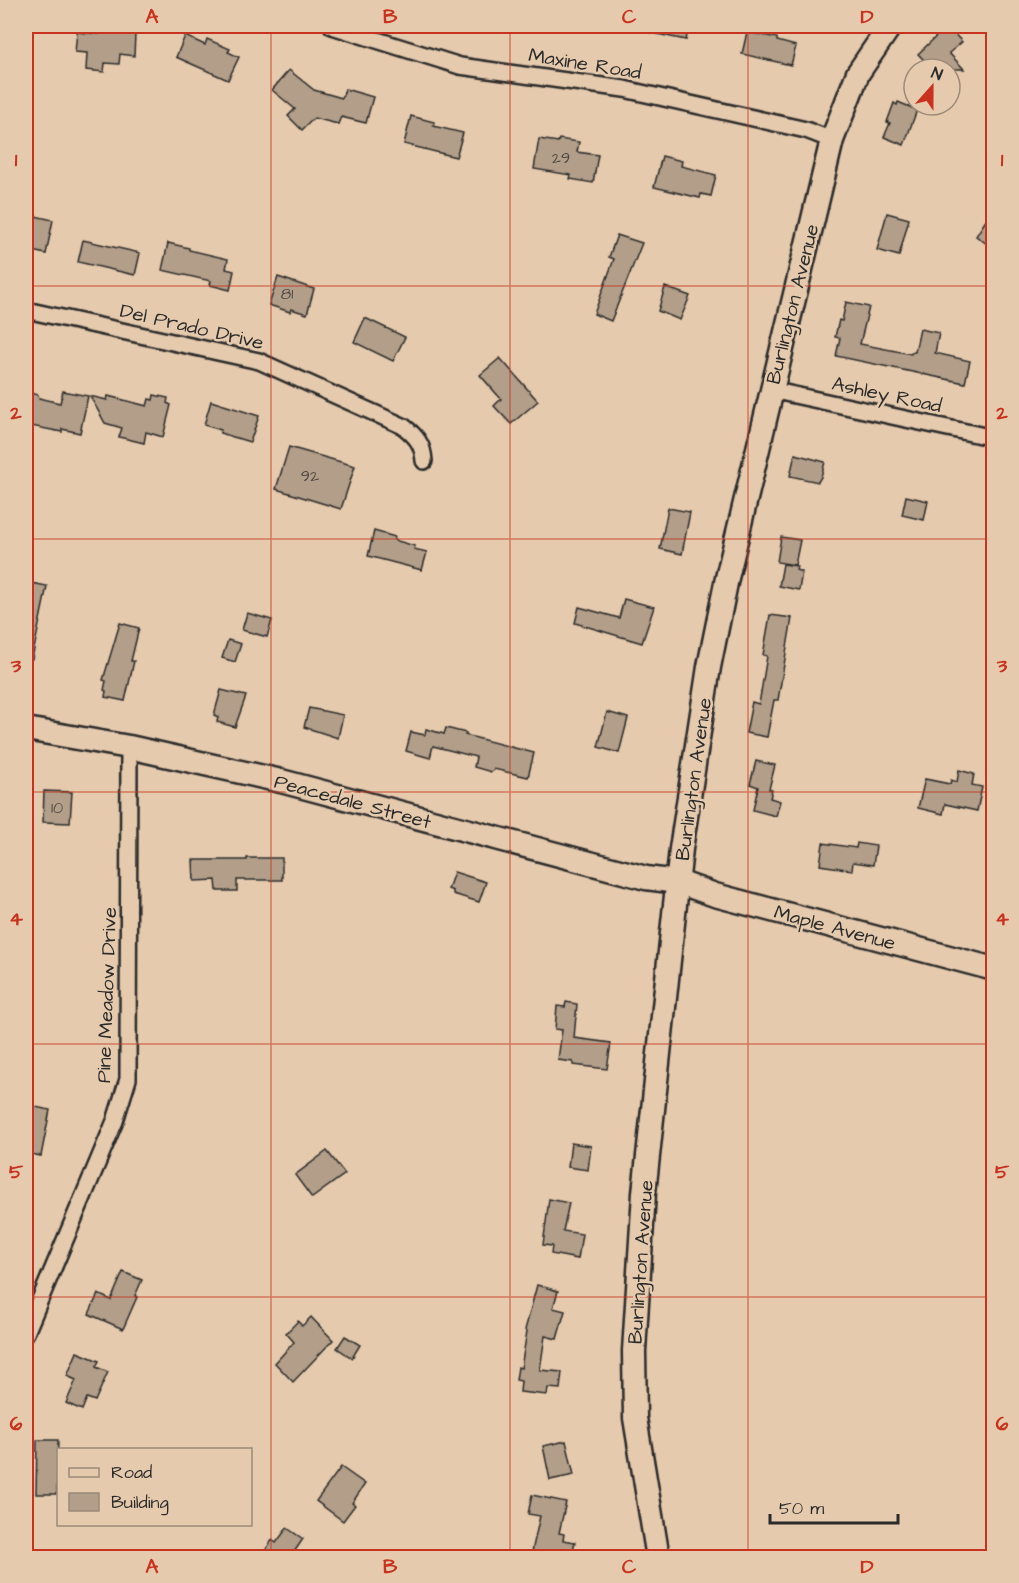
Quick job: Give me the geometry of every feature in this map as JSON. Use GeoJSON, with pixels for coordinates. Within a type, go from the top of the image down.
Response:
{"type":"FeatureCollection","features":[{"type":"Feature","properties":{"kind":"main road","name":"Burlington Avenue"},"geometry":{"type":"LineString","coordinates":[[658,1557],[636,1418],[634,1351],[644,1193],[681,849],[709,667],[727,578],[832,140],[858,72],[890,26]]}},
{"type":"Feature","properties":{"kind":"main road","name":"Peacedale Street"},"geometry":{"type":"LineString","coordinates":[[26,729],[129,747],[281,781],[646,878],[678,882]]}},
{"type":"Feature","properties":{"kind":"main road","name":"Maple Avenue"},"geometry":{"type":"LineString","coordinates":[[678,882],[715,895],[993,969]]}},
{"type":"Feature","properties":{"kind":"street","name":"Maxine Road"},"geometry":{"type":"LineString","coordinates":[[332,26],[460,66],[624,89],[806,130],[832,140]]}},
{"type":"Feature","properties":{"kind":"street","name":"Del Prado Drive"},"geometry":{"type":"LineString","coordinates":[[26,310],[259,361],[403,426],[415,435],[423,448],[424,461]]}},
{"type":"Feature","properties":{"kind":"street","name":"Ashley Road"},"geometry":{"type":"LineString","coordinates":[[771,390],[993,438]]}},
{"type":"Feature","properties":{"kind":"street","name":"Pine Meadow Drive"},"geometry":{"type":"LineString","coordinates":[[26,1333],[116,1122],[128,1079],[129,747]]}},
{"type":"Feature","properties":{"kind":"building"},"geometry":{"type":"Polygon","coordinates":[[[115,26],[129,27],[135,34],[134,56],[120,54],[119,64],[105,63],[104,72],[86,70],[87,53],[75,52],[77,32],[99,34],[99,28],[112,29],[115,26]]]}},
{"type":"Feature","properties":{"kind":"building"},"geometry":{"type":"Polygon","coordinates":[[[648,26],[689,26],[686,40],[647,32],[648,26]]]}},
{"type":"Feature","properties":{"kind":"building"},"geometry":{"type":"Polygon","coordinates":[[[947,26],[962,42],[949,53],[953,57],[921,57],[918,54],[947,26]]]}},
{"type":"Feature","properties":{"kind":"building"},"geometry":{"type":"Polygon","coordinates":[[[747,32],[777,38],[777,41],[796,46],[791,65],[742,54],[747,32]]]}},
{"type":"Feature","properties":{"kind":"building"},"geometry":{"type":"Polygon","coordinates":[[[185,36],[205,45],[207,39],[230,49],[228,52],[239,57],[228,80],[176,57],[185,36]]]}},
{"type":"Feature","properties":{"kind":"building"},"geometry":{"type":"Polygon","coordinates":[[[289,70],[314,90],[342,98],[345,89],[373,97],[366,123],[341,117],[338,124],[314,118],[302,130],[288,116],[295,109],[272,90],[289,70]]]}},
{"type":"Feature","properties":{"kind":"building"},"geometry":{"type":"Polygon","coordinates":[[[898,102],[902,104],[902,117],[914,117],[904,145],[884,137],[890,123],[887,122],[894,103],[897,105],[898,102]]]}},
{"type":"Feature","properties":{"kind":"building"},"geometry":{"type":"Polygon","coordinates":[[[411,116],[434,122],[433,126],[463,133],[456,157],[404,144],[411,116]]]}},
{"type":"Feature","properties":{"kind":"building"},"geometry":{"type":"Polygon","coordinates":[[[539,139],[579,142],[577,152],[598,155],[593,183],[570,179],[571,175],[534,169],[539,139]]]}},
{"type":"Feature","properties":{"kind":"building"},"geometry":{"type":"Polygon","coordinates":[[[662,156],[682,161],[681,166],[716,175],[711,196],[701,194],[700,198],[654,187],[662,156]]]}},
{"type":"Feature","properties":{"kind":"building"},"geometry":{"type":"Polygon","coordinates":[[[993,209],[993,234],[987,244],[976,236],[993,209]]]}},
{"type":"Feature","properties":{"kind":"building"},"geometry":{"type":"Polygon","coordinates":[[[887,213],[909,219],[899,256],[877,250],[887,213]]]}},
{"type":"Feature","properties":{"kind":"building"},"geometry":{"type":"Polygon","coordinates":[[[26,214],[53,220],[46,254],[27,250],[29,242],[26,241],[26,214]]]}},
{"type":"Feature","properties":{"kind":"building"},"geometry":{"type":"Polygon","coordinates":[[[617,235],[642,243],[611,321],[594,314],[614,259],[609,257],[617,235]]]}},
{"type":"Feature","properties":{"kind":"building"},"geometry":{"type":"Polygon","coordinates":[[[83,240],[140,253],[135,275],[78,262],[83,240]]]}},
{"type":"Feature","properties":{"kind":"building"},"geometry":{"type":"Polygon","coordinates":[[[168,243],[228,259],[226,269],[234,271],[230,290],[210,285],[211,281],[162,270],[168,243]]]}},
{"type":"Feature","properties":{"kind":"building"},"geometry":{"type":"Polygon","coordinates":[[[278,277],[314,289],[307,314],[291,309],[290,312],[269,305],[278,277]]]}},
{"type":"Feature","properties":{"kind":"building"},"geometry":{"type":"Polygon","coordinates":[[[665,287],[690,296],[680,320],[658,311],[665,287]]]}},
{"type":"Feature","properties":{"kind":"building"},"geometry":{"type":"Polygon","coordinates":[[[846,302],[869,307],[860,344],[911,354],[915,352],[920,329],[939,333],[935,353],[970,361],[965,383],[836,356],[840,338],[835,337],[839,320],[842,321],[846,302]]]}},
{"type":"Feature","properties":{"kind":"building"},"geometry":{"type":"Polygon","coordinates":[[[365,318],[405,337],[393,361],[354,342],[365,318]]]}},
{"type":"Feature","properties":{"kind":"building"},"geometry":{"type":"Polygon","coordinates":[[[500,358],[538,401],[511,424],[494,406],[501,399],[480,375],[500,358]]]}},
{"type":"Feature","properties":{"kind":"building"},"geometry":{"type":"Polygon","coordinates":[[[63,391],[88,396],[80,433],[26,425],[26,392],[60,403],[63,391]]]}},
{"type":"Feature","properties":{"kind":"building"},"geometry":{"type":"Polygon","coordinates":[[[154,395],[168,398],[167,403],[171,405],[163,437],[146,432],[144,443],[119,437],[122,428],[105,423],[90,396],[107,400],[108,396],[147,406],[149,399],[153,400],[154,395]]]}},
{"type":"Feature","properties":{"kind":"building"},"geometry":{"type":"Polygon","coordinates":[[[211,401],[259,416],[250,442],[220,433],[221,430],[204,425],[211,401]]]}},
{"type":"Feature","properties":{"kind":"building"},"geometry":{"type":"Polygon","coordinates":[[[289,447],[355,466],[341,509],[276,489],[289,447]]]}},
{"type":"Feature","properties":{"kind":"building"},"geometry":{"type":"Polygon","coordinates":[[[795,454],[825,462],[818,482],[790,476],[795,454]]]}},
{"type":"Feature","properties":{"kind":"building"},"geometry":{"type":"Polygon","coordinates":[[[906,496],[928,501],[924,520],[902,515],[906,496]]]}},
{"type":"Feature","properties":{"kind":"building"},"geometry":{"type":"Polygon","coordinates":[[[668,508],[690,512],[682,554],[660,549],[668,508]]]}},
{"type":"Feature","properties":{"kind":"building"},"geometry":{"type":"Polygon","coordinates":[[[374,531],[395,537],[394,540],[427,552],[422,570],[368,556],[374,531]]]}},
{"type":"Feature","properties":{"kind":"building"},"geometry":{"type":"Polygon","coordinates":[[[781,537],[800,540],[795,565],[777,562],[781,537]]]}},
{"type":"Feature","properties":{"kind":"building"},"geometry":{"type":"Polygon","coordinates":[[[783,564],[797,566],[796,570],[802,572],[799,590],[779,586],[783,564]]]}},
{"type":"Feature","properties":{"kind":"building"},"geometry":{"type":"Polygon","coordinates":[[[26,582],[47,586],[32,659],[26,658],[26,582]]]}},
{"type":"Feature","properties":{"kind":"building"},"geometry":{"type":"Polygon","coordinates":[[[624,599],[654,607],[642,643],[575,623],[579,607],[619,618],[624,599]]]}},
{"type":"Feature","properties":{"kind":"building"},"geometry":{"type":"Polygon","coordinates":[[[247,613],[272,620],[267,637],[242,630],[247,613]]]}},
{"type":"Feature","properties":{"kind":"building"},"geometry":{"type":"Polygon","coordinates":[[[770,615],[792,618],[778,700],[774,700],[767,737],[746,733],[752,702],[759,704],[767,656],[763,655],[770,615]]]}},
{"type":"Feature","properties":{"kind":"building"},"geometry":{"type":"Polygon","coordinates":[[[120,623],[139,628],[125,701],[105,697],[106,681],[103,680],[120,623]]]}},
{"type":"Feature","properties":{"kind":"building"},"geometry":{"type":"Polygon","coordinates":[[[228,640],[241,644],[235,662],[222,658],[228,640]]]}},
{"type":"Feature","properties":{"kind":"building"},"geometry":{"type":"Polygon","coordinates":[[[221,690],[246,696],[235,727],[217,722],[218,717],[214,715],[221,690]]]}},
{"type":"Feature","properties":{"kind":"building"},"geometry":{"type":"Polygon","coordinates":[[[309,708],[343,715],[338,738],[304,727],[309,708]]]}},
{"type":"Feature","properties":{"kind":"building"},"geometry":{"type":"Polygon","coordinates":[[[607,712],[628,718],[619,753],[598,747],[607,712]]]}},
{"type":"Feature","properties":{"kind":"building"},"geometry":{"type":"Polygon","coordinates":[[[446,728],[534,753],[528,777],[494,769],[491,772],[474,767],[476,757],[433,746],[430,758],[406,751],[411,732],[425,735],[426,729],[444,734],[446,728]]]}},
{"type":"Feature","properties":{"kind":"building"},"geometry":{"type":"Polygon","coordinates":[[[756,761],[775,765],[769,789],[772,790],[770,798],[780,801],[776,816],[753,810],[758,787],[750,784],[756,761]]]}},
{"type":"Feature","properties":{"kind":"building"},"geometry":{"type":"Polygon","coordinates":[[[959,770],[974,774],[972,785],[982,787],[977,811],[945,804],[943,814],[918,808],[925,779],[950,784],[951,780],[957,782],[959,770]]]}},
{"type":"Feature","properties":{"kind":"building"},"geometry":{"type":"Polygon","coordinates":[[[44,791],[72,792],[70,823],[43,822],[44,791]]]}},
{"type":"Feature","properties":{"kind":"building"},"geometry":{"type":"Polygon","coordinates":[[[823,843],[856,848],[857,843],[876,846],[873,865],[853,862],[852,870],[820,865],[823,843]]]}},
{"type":"Feature","properties":{"kind":"building"},"geometry":{"type":"Polygon","coordinates":[[[247,858],[282,858],[282,880],[237,880],[237,891],[217,891],[216,880],[194,881],[193,860],[247,860],[247,858]]]}},
{"type":"Feature","properties":{"kind":"building"},"geometry":{"type":"Polygon","coordinates":[[[454,872],[486,882],[479,902],[453,894],[453,891],[448,889],[454,872]]]}},
{"type":"Feature","properties":{"kind":"building"},"geometry":{"type":"Polygon","coordinates":[[[566,1002],[577,1004],[574,1038],[611,1043],[607,1069],[573,1065],[573,1062],[558,1060],[562,1030],[555,1029],[557,1006],[565,1007],[566,1002]]]}},
{"type":"Feature","properties":{"kind":"building"},"geometry":{"type":"Polygon","coordinates":[[[26,1105],[50,1110],[41,1156],[26,1153],[26,1105]]]}},
{"type":"Feature","properties":{"kind":"building"},"geometry":{"type":"Polygon","coordinates":[[[571,1143],[591,1146],[588,1170],[568,1167],[571,1143]]]}},
{"type":"Feature","properties":{"kind":"building"},"geometry":{"type":"Polygon","coordinates":[[[327,1151],[345,1174],[312,1198],[295,1175],[327,1151]]]}},
{"type":"Feature","properties":{"kind":"building"},"geometry":{"type":"Polygon","coordinates":[[[549,1199],[569,1203],[563,1231],[582,1234],[578,1259],[551,1254],[552,1246],[543,1245],[549,1199]]]}},
{"type":"Feature","properties":{"kind":"building"},"geometry":{"type":"Polygon","coordinates":[[[123,1272],[142,1280],[123,1329],[89,1314],[98,1294],[111,1300],[123,1272]]]}},
{"type":"Feature","properties":{"kind":"building"},"geometry":{"type":"Polygon","coordinates":[[[537,1285],[558,1291],[553,1308],[565,1311],[557,1339],[545,1336],[540,1370],[562,1372],[560,1389],[548,1388],[547,1395],[520,1392],[521,1381],[516,1380],[518,1367],[521,1368],[527,1331],[525,1330],[537,1285]]]}},
{"type":"Feature","properties":{"kind":"building"},"geometry":{"type":"Polygon","coordinates":[[[311,1317],[333,1340],[293,1382],[275,1363],[294,1342],[286,1333],[298,1321],[302,1326],[311,1317]]]}},
{"type":"Feature","properties":{"kind":"building"},"geometry":{"type":"Polygon","coordinates":[[[345,1336],[360,1345],[352,1358],[337,1348],[345,1336]]]}},
{"type":"Feature","properties":{"kind":"building"},"geometry":{"type":"Polygon","coordinates":[[[77,1352],[99,1361],[96,1367],[108,1372],[95,1401],[87,1398],[82,1410],[66,1403],[76,1380],[67,1376],[77,1352]]]}},
{"type":"Feature","properties":{"kind":"building"},"geometry":{"type":"Polygon","coordinates":[[[37,1440],[58,1440],[57,1494],[36,1494],[37,1440]]]}},
{"type":"Feature","properties":{"kind":"building"},"geometry":{"type":"Polygon","coordinates":[[[566,1441],[574,1475],[550,1480],[543,1446],[566,1441]]]}},
{"type":"Feature","properties":{"kind":"building"},"geometry":{"type":"Polygon","coordinates":[[[341,1467],[365,1484],[352,1503],[355,1505],[343,1521],[316,1501],[341,1467]]]}},
{"type":"Feature","properties":{"kind":"building"},"geometry":{"type":"Polygon","coordinates":[[[532,1495],[566,1502],[559,1533],[564,1534],[563,1540],[575,1542],[571,1557],[531,1556],[540,1516],[528,1514],[532,1495]]]}},
{"type":"Feature","properties":{"kind":"building"},"geometry":{"type":"Polygon","coordinates":[[[287,1528],[303,1539],[292,1555],[296,1557],[261,1557],[272,1540],[276,1543],[287,1528]]]}}]}
